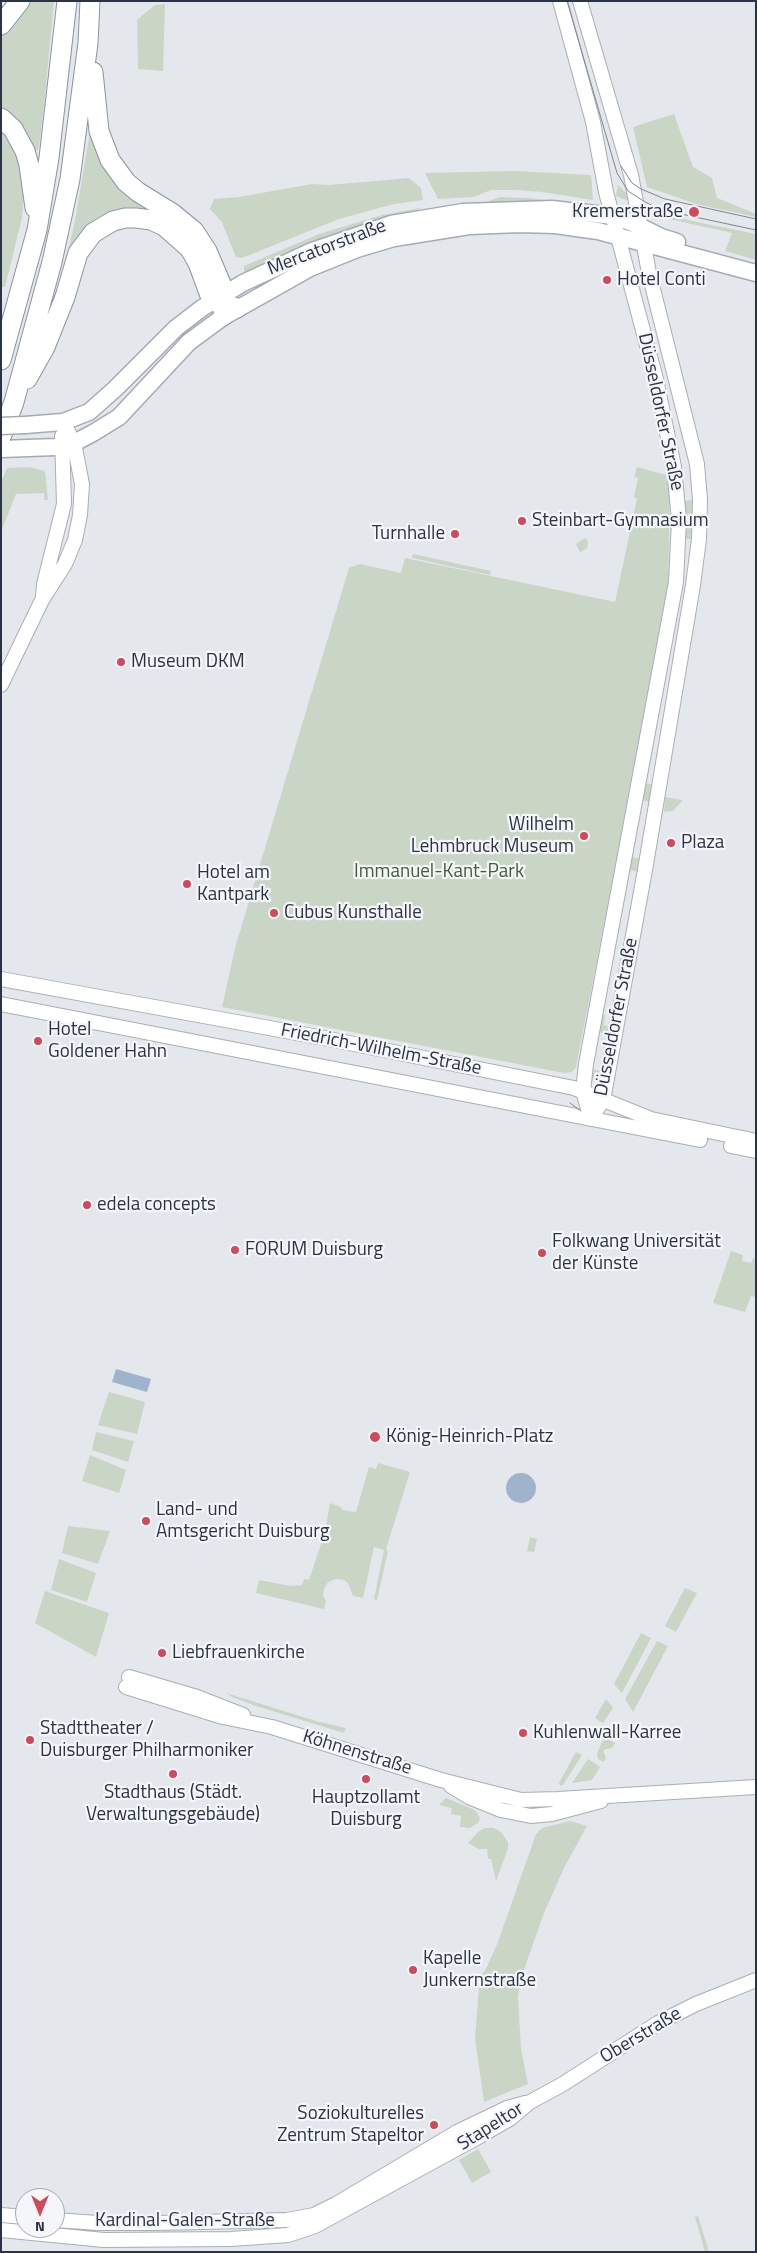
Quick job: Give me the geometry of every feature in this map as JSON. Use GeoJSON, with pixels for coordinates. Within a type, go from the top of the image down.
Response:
{"type":"FeatureCollection","features":[{"type":"Feature","properties":{"kind":"highway"},"geometry":{"type":"LineString","coordinates":[[1,25],[20,1]]}},
{"type":"Feature","properties":{"kind":"highway"},"geometry":{"type":"LineString","coordinates":[[1,360],[37,230],[49,158],[67,1]]}},
{"type":"Feature","properties":{"kind":"highway"},"geometry":{"type":"LineString","coordinates":[[1,437],[14,402],[52,262],[66,198],[88,44],[90,1]]}},
{"type":"Feature","properties":{"kind":"highway"},"geometry":{"type":"LineString","coordinates":[[88,44],[99,132],[110,160],[126,182],[138,192],[172,213],[194,231],[207,251],[224,305]]}},
{"type":"Feature","properties":{"kind":"highway"},"geometry":{"type":"LineString","coordinates":[[1,118],[16,134],[30,166],[37,230]]}},
{"type":"Feature","properties":{"kind":"highway"},"geometry":{"type":"LineString","coordinates":[[14,402],[45,348],[65,297],[78,253],[94,233],[113,221],[125,218],[152,220],[175,234],[190,249],[224,305]]}},
{"type":"Feature","properties":{"kind":"main road","name":"Düsseldorfer Straße"},"geometry":{"type":"LineString","coordinates":[[560,1],[593,122],[618,237],[656,379],[674,467],[678,501],[678,564],[583,1091],[592,1120]]}},
{"type":"Feature","properties":{"kind":"main road","name":"Düsseldorfer Straße"},"geometry":{"type":"LineString","coordinates":[[580,1],[631,175],[649,273],[697,464],[699,488],[699,539],[694,585],[646,870],[603,1100],[592,1120]]}},
{"type":"Feature","properties":{"kind":"main road","name":"Mercatorstraße"},"geometry":{"type":"LineString","coordinates":[[9,449],[68,445],[119,417],[224,305],[260,274],[362,232],[410,220],[455,213],[528,209],[567,210],[613,216],[641,226]]}},
{"type":"Feature","properties":{"kind":"main road","name":"Mercatorstraße"},"geometry":{"type":"LineString","coordinates":[[1,426],[63,422],[79,416],[96,407],[176,328],[325,261],[365,246],[414,234],[451,228],[529,223],[590,229],[644,244]]}},
{"type":"Feature","properties":{"kind":"main road"},"geometry":{"type":"LineString","coordinates":[[641,226],[661,237],[756,267]]}},
{"type":"Feature","properties":{"kind":"main road"},"geometry":{"type":"LineString","coordinates":[[644,244],[756,273]]}},
{"type":"Feature","properties":{"kind":"main road"},"geometry":{"type":"LineString","coordinates":[[1,685],[42,600],[44,584],[64,504],[68,445],[63,422]]}},
{"type":"Feature","properties":{"kind":"main road","name":"Friedrich-Wilhelm-Straße"},"geometry":{"type":"LineString","coordinates":[[1,979],[324,1038],[495,1072],[583,1091],[651,1120],[756,1141]]}},
{"type":"Feature","properties":{"kind":"main road","name":"Friedrich-Wilhelm-Straße"},"geometry":{"type":"LineString","coordinates":[[1,1004],[756,1151]]}},
{"type":"Feature","properties":{"kind":"main road","name":"Köhnenstraße"},"geometry":{"type":"LineString","coordinates":[[128,1682],[441,1780],[529,1800],[616,1796]]}},
{"type":"Feature","properties":{"kind":"main road","name":"Köhnenstraße"},"geometry":{"type":"LineString","coordinates":[[441,1780],[469,1797],[500,1810],[531,1816],[552,1814],[616,1796]]}},
{"type":"Feature","properties":{"kind":"main road"},"geometry":{"type":"LineString","coordinates":[[616,1796],[756,1787]]}},
{"type":"Feature","properties":{"kind":"main road","name":"Oberstraße"},"geometry":{"type":"LineString","coordinates":[[530,2102],[563,2084],[658,2023],[696,2004],[756,1980]]}},
{"type":"Feature","properties":{"kind":"main road","name":"Stapeltor"},"geometry":{"type":"LineString","coordinates":[[314,2221],[480,2136],[511,2118],[530,2102]]}},
{"type":"Feature","properties":{"kind":"main road"},"geometry":{"type":"LineString","coordinates":[[1,2214],[15,2216]]}},
{"type":"Feature","properties":{"kind":"main road","name":"Kardinal-Galen-Straße"},"geometry":{"type":"LineString","coordinates":[[65,2221],[98,2223],[314,2221]]}},
{"type":"Feature","properties":{"kind":"main road","name":"Kardinal-Galen-Straße"},"geometry":{"type":"LineString","coordinates":[[1,2230],[104,2240],[231,2239],[288,2235],[314,2221]]}},
{"type":"Feature","properties":{"kind":"green space"},"geometry":{"type":"Polygon","coordinates":[[[28,1],[54,1],[38,150],[35,150],[26,133],[1,108],[1,36],[28,1]]]}},
{"type":"Feature","properties":{"kind":"green space"},"geometry":{"type":"Polygon","coordinates":[[[165,4],[163,71],[138,69],[137,20],[155,5],[165,4]]]}},
{"type":"Feature","properties":{"kind":"green space"},"geometry":{"type":"Polygon","coordinates":[[[674,114],[693,167],[712,178],[717,198],[756,214],[756,217],[696,204],[647,187],[633,127],[674,114]]]}},
{"type":"Feature","properties":{"kind":"green space"},"geometry":{"type":"Polygon","coordinates":[[[1,126],[17,144],[25,177],[22,218],[5,287],[1,287],[1,126]]]}},
{"type":"Feature","properties":{"kind":"green space"},"geometry":{"type":"Polygon","coordinates":[[[90,132],[151,211],[138,208],[115,209],[95,219],[85,229],[54,309],[75,221],[90,132]]]}},
{"type":"Feature","properties":{"kind":"green space"},"geometry":{"type":"Polygon","coordinates":[[[515,171],[591,175],[593,200],[516,190],[491,190],[474,197],[438,199],[425,173],[515,171]]]}},
{"type":"Feature","properties":{"kind":"green space"},"geometry":{"type":"Polygon","coordinates":[[[409,178],[421,188],[423,200],[394,204],[339,219],[242,258],[236,257],[222,222],[210,209],[214,199],[239,197],[312,184],[329,185],[409,178]]]}},
{"type":"Feature","properties":{"kind":"green space"},"geometry":{"type":"Polygon","coordinates":[[[618,185],[631,198],[629,201],[616,196],[618,185]]]}},
{"type":"Feature","properties":{"kind":"green space"},"geometry":{"type":"Polygon","coordinates":[[[500,197],[529,198],[568,203],[480,204],[500,197]]]}},
{"type":"Feature","properties":{"kind":"green space"},"geometry":{"type":"Polygon","coordinates":[[[420,208],[417,212],[322,239],[244,273],[244,266],[319,234],[382,215],[420,208]]]}},
{"type":"Feature","properties":{"kind":"green space"},"geometry":{"type":"Polygon","coordinates":[[[651,209],[692,221],[756,234],[756,260],[725,251],[732,233],[661,217],[653,214],[651,209]]]}},
{"type":"Feature","properties":{"kind":"green space"},"geometry":{"type":"Polygon","coordinates":[[[29,467],[45,471],[48,500],[44,500],[44,493],[16,494],[1,532],[1,482],[7,468],[29,467]]]}},
{"type":"Feature","properties":{"kind":"green space","name":"Immanuel-Kant-Park"},"geometry":{"type":"Polygon","coordinates":[[[637,467],[666,475],[670,494],[668,588],[663,624],[576,1067],[572,1072],[564,1073],[222,1007],[235,948],[349,568],[360,564],[401,573],[405,558],[615,602],[637,499],[634,497],[638,478],[634,477],[637,467]]]}},
{"type":"Feature","properties":{"kind":"green space"},"geometry":{"type":"Polygon","coordinates":[[[695,500],[695,539],[683,539],[682,501],[695,500]]]}},
{"type":"Feature","properties":{"kind":"green space"},"geometry":{"type":"Polygon","coordinates":[[[585,538],[588,542],[587,548],[580,552],[576,544],[585,538]]]}},
{"type":"Feature","properties":{"kind":"green space"},"geometry":{"type":"Polygon","coordinates":[[[413,554],[491,571],[490,575],[412,558],[413,554]]]}},
{"type":"Feature","properties":{"kind":"green space"},"geometry":{"type":"Polygon","coordinates":[[[645,783],[656,785],[653,803],[642,800],[645,783]]]}},
{"type":"Feature","properties":{"kind":"green space"},"geometry":{"type":"Polygon","coordinates":[[[665,797],[683,800],[673,811],[664,812],[665,797]]]}},
{"type":"Feature","properties":{"kind":"green space"},"geometry":{"type":"Polygon","coordinates":[[[631,857],[643,859],[640,872],[628,870],[631,857]]]}},
{"type":"Feature","properties":{"kind":"green space"},"geometry":{"type":"Polygon","coordinates":[[[601,1015],[605,1015],[604,1025],[612,1027],[603,1065],[607,1034],[598,1032],[601,1015]]]}},
{"type":"Feature","properties":{"kind":"green space"},"geometry":{"type":"Polygon","coordinates":[[[590,1069],[605,1071],[601,1082],[594,1082],[591,1079],[590,1069]]]}},
{"type":"Feature","properties":{"kind":"green space"},"geometry":{"type":"Polygon","coordinates":[[[731,1251],[743,1255],[742,1261],[751,1263],[753,1258],[756,1258],[756,1297],[751,1296],[745,1312],[713,1303],[731,1251]]]}},
{"type":"Feature","properties":{"kind":"green space"},"geometry":{"type":"Polygon","coordinates":[[[109,1392],[145,1402],[137,1434],[98,1425],[109,1392]]]}},
{"type":"Feature","properties":{"kind":"green space"},"geometry":{"type":"Polygon","coordinates":[[[96,1432],[134,1441],[128,1462],[92,1450],[96,1432]]]}},
{"type":"Feature","properties":{"kind":"green space"},"geometry":{"type":"Polygon","coordinates":[[[90,1455],[126,1470],[119,1493],[82,1481],[90,1455]]]}},
{"type":"Feature","properties":{"kind":"green space"},"geometry":{"type":"Polygon","coordinates":[[[378,1463],[410,1472],[387,1546],[386,1551],[388,1551],[377,1600],[374,1599],[384,1550],[374,1547],[363,1598],[353,1596],[348,1583],[344,1580],[336,1579],[328,1582],[324,1589],[323,1595],[326,1601],[324,1609],[256,1593],[259,1580],[291,1586],[302,1585],[304,1579],[309,1580],[325,1532],[330,1503],[341,1507],[342,1510],[356,1512],[369,1467],[376,1469],[378,1463]]]}},
{"type":"Feature","properties":{"kind":"green space"},"geometry":{"type":"Polygon","coordinates":[[[68,1526],[110,1531],[98,1564],[62,1553],[68,1526]]]}},
{"type":"Feature","properties":{"kind":"green space"},"geometry":{"type":"Polygon","coordinates":[[[530,1537],[537,1539],[534,1552],[527,1551],[530,1537]]]}},
{"type":"Feature","properties":{"kind":"green space"},"geometry":{"type":"Polygon","coordinates":[[[59,1559],[96,1573],[87,1602],[51,1590],[59,1559]]]}},
{"type":"Feature","properties":{"kind":"green space"},"geometry":{"type":"Polygon","coordinates":[[[685,1588],[697,1593],[676,1632],[665,1626],[685,1588]]]}},
{"type":"Feature","properties":{"kind":"green space"},"geometry":{"type":"Polygon","coordinates":[[[45,1591],[109,1613],[96,1657],[35,1623],[45,1591]]]}},
{"type":"Feature","properties":{"kind":"green space"},"geometry":{"type":"Polygon","coordinates":[[[641,1633],[651,1638],[622,1693],[614,1684],[641,1633]]]}},
{"type":"Feature","properties":{"kind":"green space"},"geometry":{"type":"Polygon","coordinates":[[[657,1641],[668,1646],[633,1712],[625,1699],[657,1641]]]}},
{"type":"Feature","properties":{"kind":"green space"},"geometry":{"type":"Polygon","coordinates":[[[226,1693],[316,1721],[346,1728],[344,1733],[256,1706],[226,1693]]]}},
{"type":"Feature","properties":{"kind":"green space"},"geometry":{"type":"Polygon","coordinates":[[[606,1699],[613,1708],[603,1723],[595,1718],[606,1699]]]}},
{"type":"Feature","properties":{"kind":"green space"},"geometry":{"type":"Polygon","coordinates":[[[604,1737],[615,1743],[612,1748],[603,1750],[606,1758],[604,1762],[598,1759],[597,1754],[604,1737]]]}},
{"type":"Feature","properties":{"kind":"green space"},"geometry":{"type":"Polygon","coordinates":[[[576,1752],[582,1755],[561,1786],[559,1783],[576,1752]]]}},
{"type":"Feature","properties":{"kind":"green space"},"geometry":{"type":"Polygon","coordinates":[[[588,1759],[600,1767],[592,1780],[572,1783],[588,1759]]]}},
{"type":"Feature","properties":{"kind":"green space"},"geometry":{"type":"Polygon","coordinates":[[[446,1798],[475,1810],[480,1818],[478,1823],[470,1828],[460,1827],[461,1816],[451,1814],[452,1808],[439,1805],[446,1798]]]}},
{"type":"Feature","properties":{"kind":"green space"},"geometry":{"type":"Polygon","coordinates":[[[570,1821],[587,1826],[564,1868],[544,1913],[522,1975],[518,1996],[521,2049],[528,2084],[484,2102],[475,2038],[480,1975],[485,1971],[498,1942],[536,1834],[542,1828],[570,1821]]]}},
{"type":"Feature","properties":{"kind":"green space"},"geometry":{"type":"Polygon","coordinates":[[[485,1828],[494,1828],[501,1832],[508,1842],[508,1848],[496,1881],[491,1859],[488,1859],[487,1849],[479,1849],[468,1843],[479,1831],[485,1828]]]}},
{"type":"Feature","properties":{"kind":"green space"},"geometry":{"type":"Polygon","coordinates":[[[478,2149],[491,2172],[472,2183],[459,2160],[478,2149]]]}},
{"type":"Feature","properties":{"kind":"green space"},"geometry":{"type":"Polygon","coordinates":[[[698,2216],[709,2252],[705,2252],[695,2217],[698,2216]]]}},
{"type":"Feature","properties":{"kind":"water"},"geometry":{"type":"Polygon","coordinates":[[[116,1369],[151,1379],[147,1392],[112,1382],[116,1369]]]}},
{"type":"Feature","properties":{"kind":"water"},"geometry":{"type":"Polygon","coordinates":[[[521,1473],[527,1474],[535,1482],[535,1494],[527,1502],[521,1503],[515,1502],[507,1494],[506,1488],[507,1482],[515,1474],[521,1473]]]}},
{"type":"Feature","properties":{"kind":"tram line"},"geometry":{"type":"LineString","coordinates":[[567,1],[617,173],[628,191],[662,210],[756,230]]}},
{"type":"Feature","properties":{"kind":"tram line"},"geometry":{"type":"LineString","coordinates":[[621,166],[632,183],[665,199],[756,219]]}},
{"type":"Feature","properties":{"kind":"tram line"},"geometry":{"type":"LineString","coordinates":[[570,1103],[581,1111]]}},
{"type":"Feature","properties":{"kind":"place","name":"Kremerstraße"},"geometry":{"type":"Point","coordinates":[694,212]}},
{"type":"Feature","properties":{"kind":"place","name":"Hotel Conti"},"geometry":{"type":"Point","coordinates":[607,280]}},
{"type":"Feature","properties":{"kind":"place","name":"Steinbart-Gymnasium"},"geometry":{"type":"Point","coordinates":[522,521]}},
{"type":"Feature","properties":{"kind":"place","name":"Turnhalle"},"geometry":{"type":"Point","coordinates":[455,534]}},
{"type":"Feature","properties":{"kind":"place","name":"Museum DKM"},"geometry":{"type":"Point","coordinates":[121,662]}},
{"type":"Feature","properties":{"kind":"place","name":"Wilhelm Lehmbruck Museum"},"geometry":{"type":"Point","coordinates":[584,836]}},
{"type":"Feature","properties":{"kind":"place","name":"Plaza"},"geometry":{"type":"Point","coordinates":[671,843]}},
{"type":"Feature","properties":{"kind":"place","name":"Hotel am Kantpark"},"geometry":{"type":"Point","coordinates":[187,884]}},
{"type":"Feature","properties":{"kind":"place","name":"Cubus Kunsthalle"},"geometry":{"type":"Point","coordinates":[274,913]}},
{"type":"Feature","properties":{"kind":"place","name":"Hotel Goldener Hahn"},"geometry":{"type":"Point","coordinates":[38,1041]}},
{"type":"Feature","properties":{"kind":"place","name":"edela concepts"},"geometry":{"type":"Point","coordinates":[87,1205]}},
{"type":"Feature","properties":{"kind":"place","name":"FORUM Duisburg"},"geometry":{"type":"Point","coordinates":[235,1250]}},
{"type":"Feature","properties":{"kind":"place","name":"Folkwang Universität der Künste"},"geometry":{"type":"Point","coordinates":[542,1253]}},
{"type":"Feature","properties":{"kind":"place","name":"König-Heinrich-Platz"},"geometry":{"type":"Point","coordinates":[375,1437]}},
{"type":"Feature","properties":{"kind":"place","name":"Land- und Amtsgericht Duisburg"},"geometry":{"type":"Point","coordinates":[146,1521]}},
{"type":"Feature","properties":{"kind":"place","name":"Liebfrauenkirche"},"geometry":{"type":"Point","coordinates":[162,1653]}},
{"type":"Feature","properties":{"kind":"place","name":"Kuhlenwall-Karree"},"geometry":{"type":"Point","coordinates":[523,1733]}},
{"type":"Feature","properties":{"kind":"place","name":"Stadttheater / Duisburger Philharmoniker"},"geometry":{"type":"Point","coordinates":[30,1740]}},
{"type":"Feature","properties":{"kind":"place","name":"Stadthaus (Städt. Verwaltungsgebäude)"},"geometry":{"type":"Point","coordinates":[173,1774]}},
{"type":"Feature","properties":{"kind":"place","name":"Hauptzollamt Duisburg"},"geometry":{"type":"Point","coordinates":[366,1779]}},
{"type":"Feature","properties":{"kind":"place","name":"Kapelle Junkernstraße"},"geometry":{"type":"Point","coordinates":[413,1970]}},
{"type":"Feature","properties":{"kind":"place","name":"Soziokulturelles Zentrum Stapeltor"},"geometry":{"type":"Point","coordinates":[434,2125]}}]}
